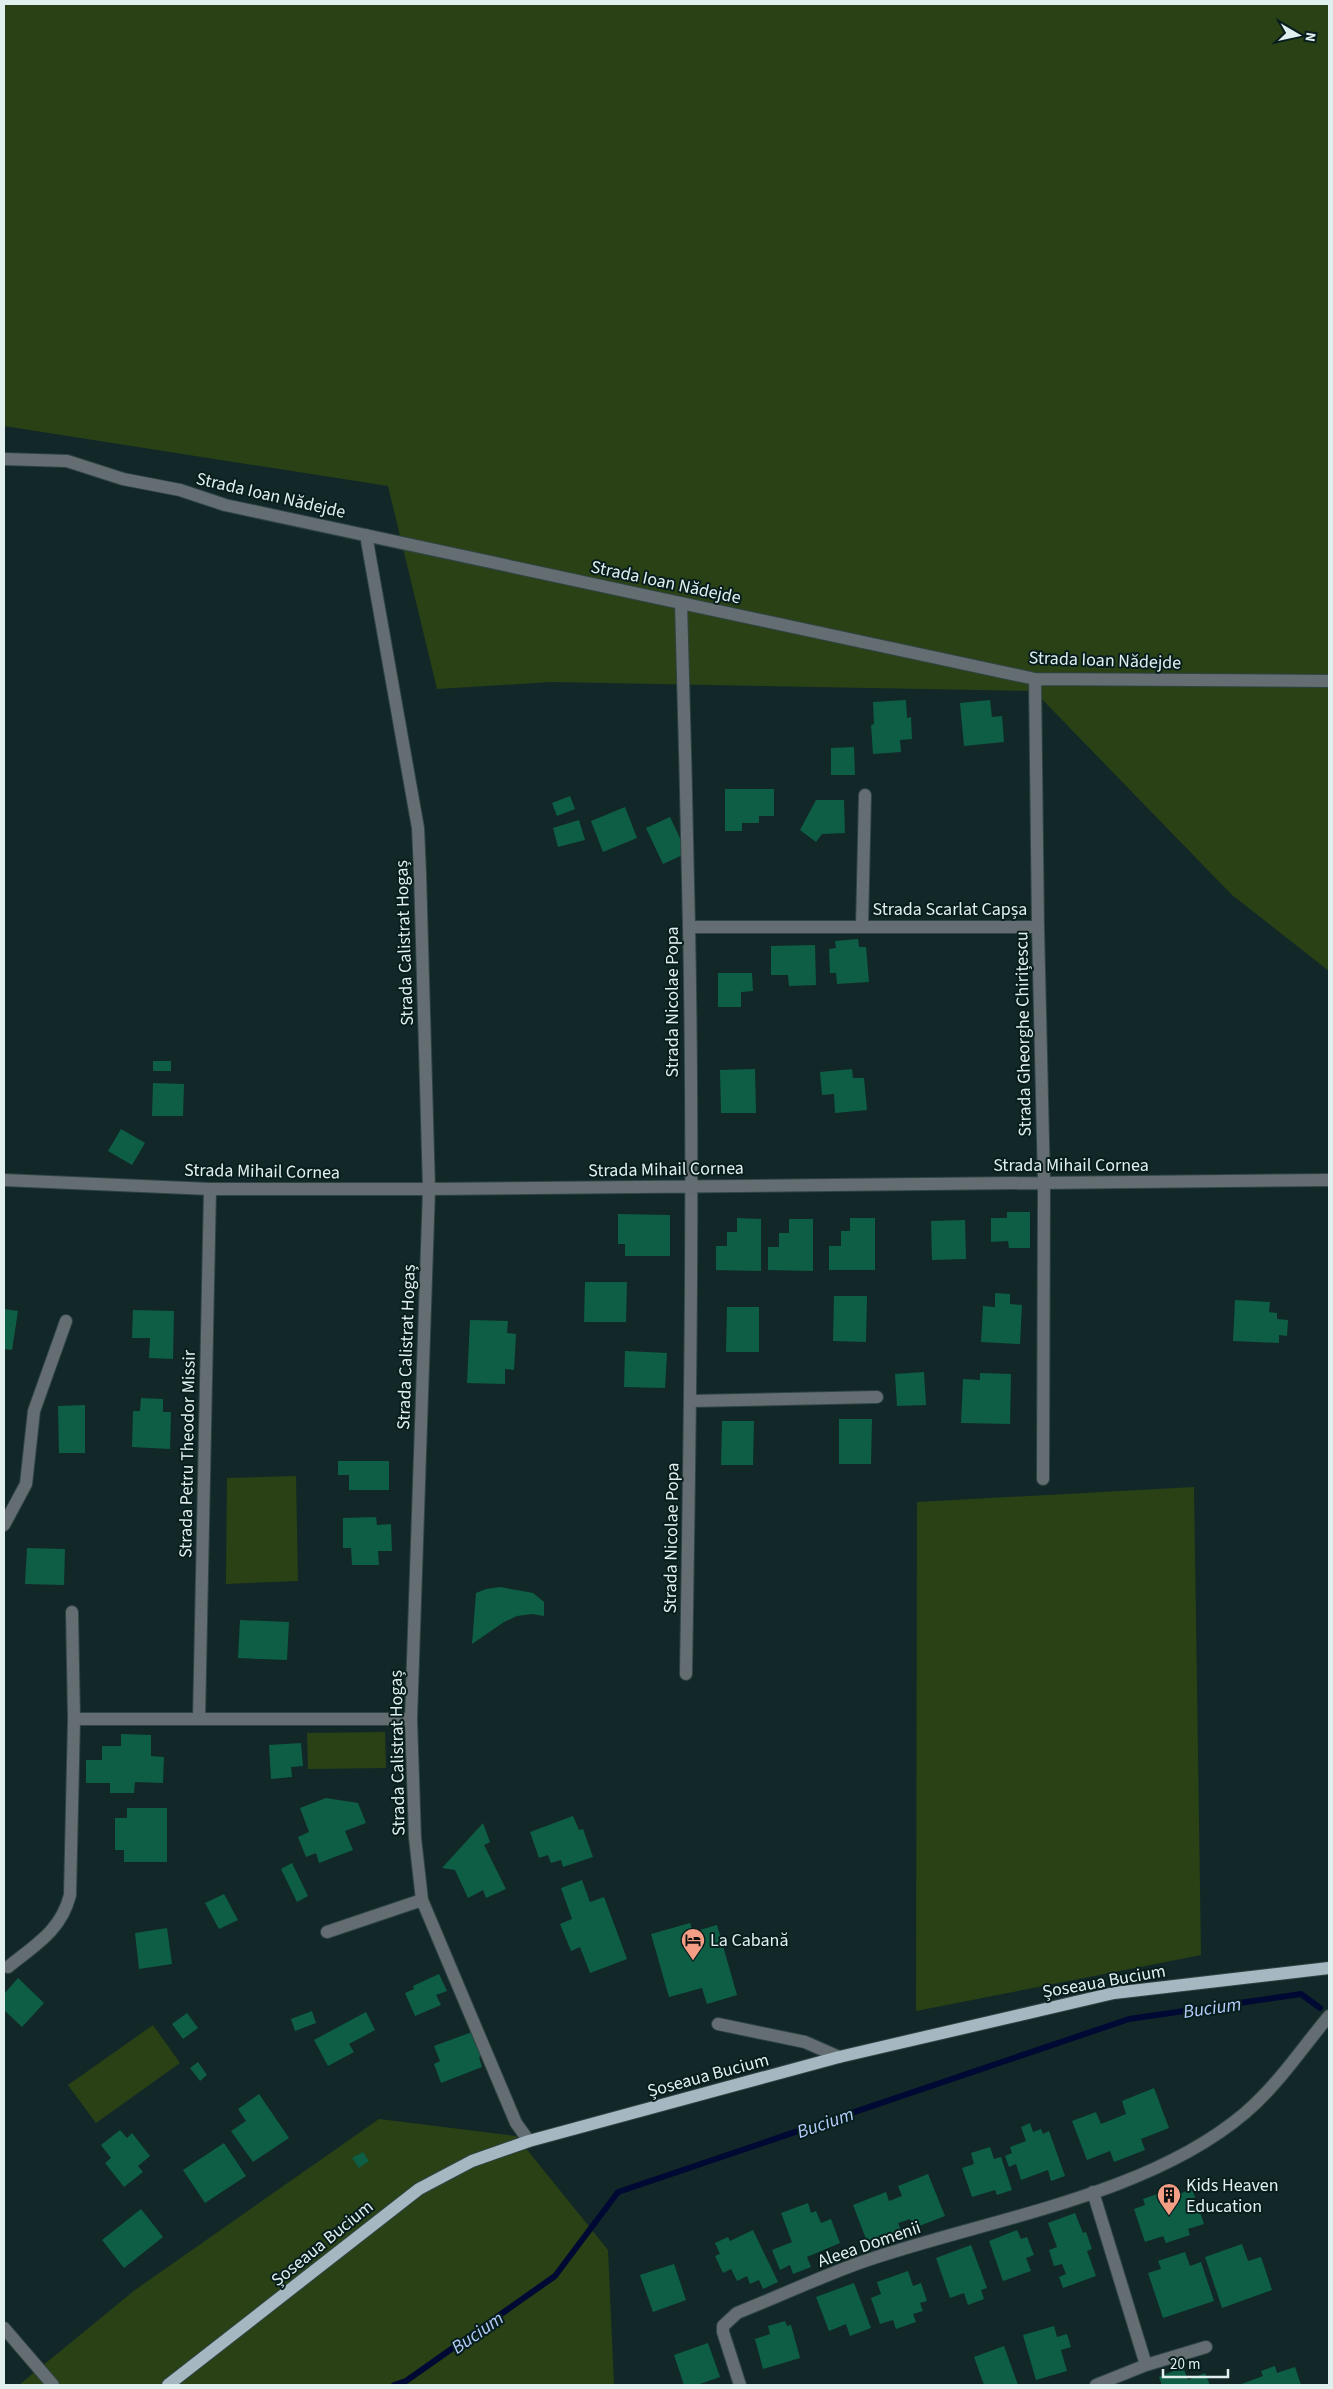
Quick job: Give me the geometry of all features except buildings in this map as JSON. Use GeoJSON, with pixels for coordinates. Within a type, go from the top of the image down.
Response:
{"type":"FeatureCollection","features":[{"type":"Feature","properties":{"kind":"main road","name":"Șoseaua Bucium"},"geometry":{"type":"LineString","coordinates":[[168,2385],[419,2189],[472,2161],[529,2141],[839,2057],[1114,1993],[1329,1968]]}},
{"type":"Feature","properties":{"kind":"street","name":"Strada Ioan Nădejde"},"geometry":{"type":"LineString","coordinates":[[4,459],[67,461],[123,479],[180,490],[225,505],[1035,679],[1329,681]]}},
{"type":"Feature","properties":{"kind":"street","name":"Strada Calistrat Hogaș"},"geometry":{"type":"LineString","coordinates":[[366,534],[418,828],[429,1189],[411,1719],[415,1838],[422,1900],[516,2123],[529,2141]]}},
{"type":"Feature","properties":{"kind":"street","name":"Strada Nicolae Popa"},"geometry":{"type":"LineString","coordinates":[[682,603],[689,928],[691,1186],[686,1674]]}},
{"type":"Feature","properties":{"kind":"street","name":"Strada Gheorghe Chirițescu"},"geometry":{"type":"LineString","coordinates":[[1035,679],[1044,1182],[1043,1479]]}},
{"type":"Feature","properties":{"kind":"street","name":"Strada Scarlat Capșa"},"geometry":{"type":"LineString","coordinates":[[862,927],[865,795]]}},
{"type":"Feature","properties":{"kind":"street","name":"Strada Scarlat Capșa"},"geometry":{"type":"LineString","coordinates":[[689,928],[1038,927]]}},
{"type":"Feature","properties":{"kind":"street","name":"Strada Mihail Cornea"},"geometry":{"type":"LineString","coordinates":[[4,1180],[210,1189],[429,1189],[1329,1180]]}},
{"type":"Feature","properties":{"kind":"street","name":"Strada Petru Theodor Missir"},"geometry":{"type":"LineString","coordinates":[[199,1719],[210,1189]]}},
{"type":"Feature","properties":{"kind":"street"},"geometry":{"type":"LineString","coordinates":[[4,1525],[26,1484],[34,1411],[66,1321]]}},
{"type":"Feature","properties":{"kind":"street"},"geometry":{"type":"LineString","coordinates":[[690,1401],[877,1397]]}},
{"type":"Feature","properties":{"kind":"street"},"geometry":{"type":"LineString","coordinates":[[8,1967],[53,1931],[66,1912],[70,1895],[74,1719],[72,1612]]}},
{"type":"Feature","properties":{"kind":"street"},"geometry":{"type":"LineString","coordinates":[[74,1719],[411,1719]]}},
{"type":"Feature","properties":{"kind":"street"},"geometry":{"type":"LineString","coordinates":[[327,1932],[422,1900]]}},
{"type":"Feature","properties":{"kind":"street","name":"Aleea Domenii"},"geometry":{"type":"LineString","coordinates":[[740,2385],[723,2339],[723,2326],[737,2313],[859,2263],[1093,2192],[1180,2158],[1244,2114],[1274,2086],[1329,2016]]}},
{"type":"Feature","properties":{"kind":"street"},"geometry":{"type":"LineString","coordinates":[[718,2024],[805,2042],[839,2057]]}},
{"type":"Feature","properties":{"kind":"street"},"geometry":{"type":"LineString","coordinates":[[1093,2192],[1146,2366]]}},
{"type":"Feature","properties":{"kind":"street"},"geometry":{"type":"LineString","coordinates":[[4,2328],[53,2385]]}},
{"type":"Feature","properties":{"kind":"street"},"geometry":{"type":"LineString","coordinates":[[1096,2385],[1146,2366],[1206,2347]]}},
{"type":"Feature","properties":{"kind":"green space"},"geometry":{"type":"Polygon","coordinates":[[[4,4],[1329,4],[1329,971],[1232,895],[1034,691],[551,682],[437,689],[388,486],[4,426],[4,4]]]}},
{"type":"Feature","properties":{"kind":"green space"},"geometry":{"type":"Polygon","coordinates":[[[296,1476],[298,1581],[226,1584],[227,1478],[296,1476]]]}},
{"type":"Feature","properties":{"kind":"green space"},"geometry":{"type":"Polygon","coordinates":[[[1194,1487],[1201,1955],[916,2011],[917,1502],[1194,1487]]]}},
{"type":"Feature","properties":{"kind":"green space"},"geometry":{"type":"Polygon","coordinates":[[[385,1732],[386,1768],[308,1769],[307,1733],[385,1732]]]}},
{"type":"Feature","properties":{"kind":"green space"},"geometry":{"type":"Polygon","coordinates":[[[153,2025],[180,2063],[96,2123],[68,2085],[153,2025]]]}},
{"type":"Feature","properties":{"kind":"green space"},"geometry":{"type":"Polygon","coordinates":[[[379,2119],[516,2136],[608,2250],[614,2385],[19,2385],[135,2290],[379,2119]]]}},
{"type":"Feature","properties":{"kind":"waterway","name":"Bucium"},"geometry":{"type":"LineString","coordinates":[[394,2385],[406,2381],[555,2276],[618,2192],[1129,2019],[1301,1994],[1320,2008]]}},
{"type":"Feature","properties":{"kind":"place","name":"La Cabană"},"geometry":{"type":"Point","coordinates":[693,1961]}},
{"type":"Feature","properties":{"kind":"place","name":"Kids Heaven Education"},"geometry":{"type":"Point","coordinates":[1169,2216]}}]}
